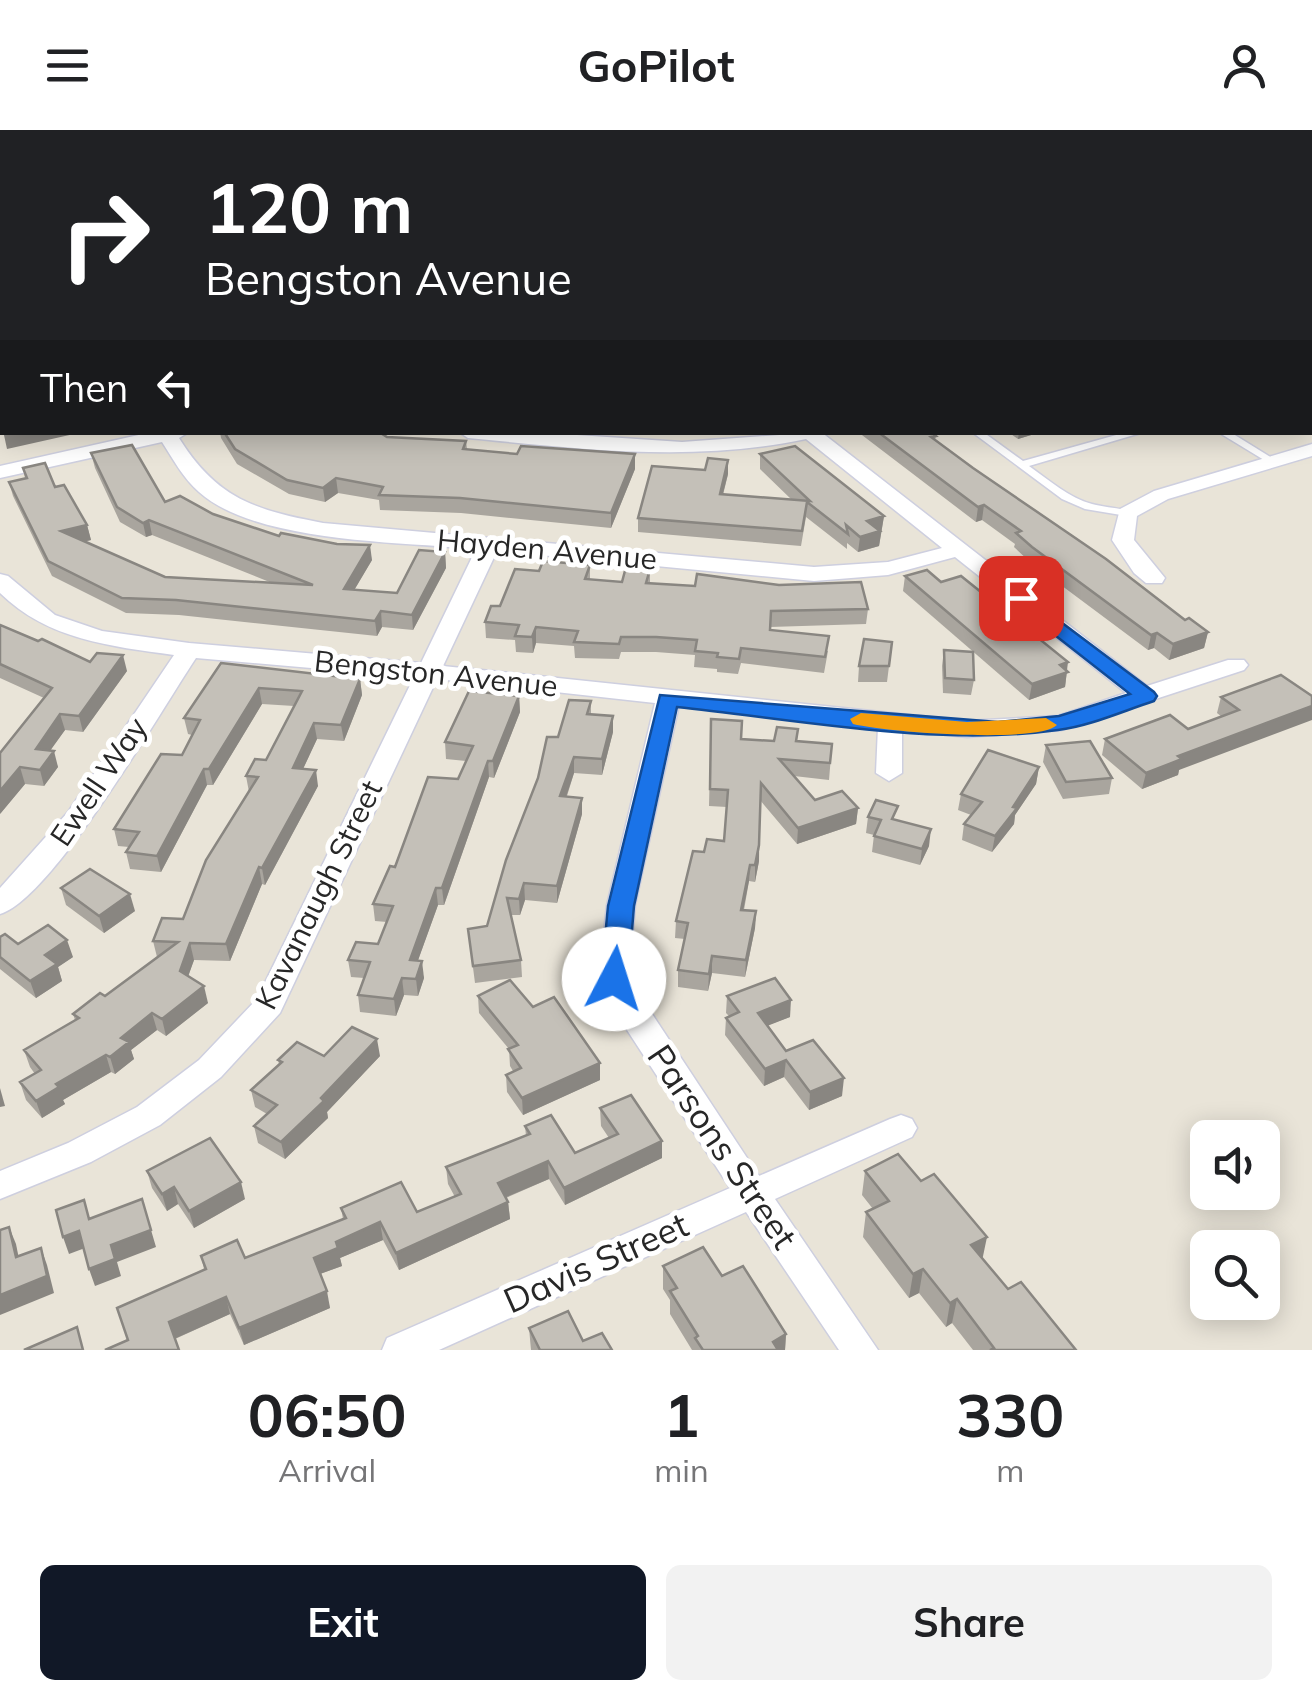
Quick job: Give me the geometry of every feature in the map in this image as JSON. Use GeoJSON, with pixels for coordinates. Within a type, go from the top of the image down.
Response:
{"type":"FeatureCollection","features":[{"type":"Feature","properties":{"kind":"street"},"geometry":{"type":"LineString","coordinates":[[0,472],[169,435]]}},
{"type":"Feature","properties":{"kind":"street","name":"Hayden Avenue"},"geometry":{"type":"LineString","coordinates":[[174,435],[194,476],[208,490],[262,515],[324,529],[814,574],[888,568],[958,550]]}},
{"type":"Feature","properties":{"kind":"street"},"geometry":{"type":"LineString","coordinates":[[505,435],[702,451],[768,444],[802,435]]}},
{"type":"Feature","properties":{"kind":"street"},"geometry":{"type":"LineString","coordinates":[[812,435],[1146,696]]}},
{"type":"Feature","properties":{"kind":"street"},"geometry":{"type":"LineString","coordinates":[[1154,578],[1123,540],[1125,519],[1162,495],[1312,450]]}},
{"type":"Feature","properties":{"kind":"street","name":"Kavanaugh Street"},"geometry":{"type":"LineString","coordinates":[[0,1185],[114,1138],[187,1092],[233,1050],[269,1005],[489,545]]}},
{"type":"Feature","properties":{"kind":"street","name":"Bengston Avenue"},"geometry":{"type":"LineString","coordinates":[[0,581],[26,607],[75,631],[189,650],[428,671],[890,722],[1021,728],[1062,723],[1236,664]]}},
{"type":"Feature","properties":{"kind":"street","name":"Ewell Way"},"geometry":{"type":"LineString","coordinates":[[0,904],[26,882],[58,844],[189,650]]}},
{"type":"Feature","properties":{"kind":"street","name":"Parsons Street"},"geometry":{"type":"LineString","coordinates":[[668,699],[621,906],[614,979],[625,1002],[752,1194],[860,1350]]}},
{"type":"Feature","properties":{"kind":"street"},"geometry":{"type":"LineString","coordinates":[[888,773],[890,722]]}},
{"type":"Feature","properties":{"kind":"street","name":"Davis Street"},"geometry":{"type":"LineString","coordinates":[[405,1349],[901,1128]]}},
{"type":"Feature","properties":{"kind":"lane"},"geometry":{"type":"LineString","coordinates":[[980,435],[1066,497],[1125,519]]}},
{"type":"Feature","properties":{"kind":"lane"},"geometry":{"type":"LineString","coordinates":[[1021,465],[1129,435]]}},
{"type":"Feature","properties":{"kind":"lane"},"geometry":{"type":"LineString","coordinates":[[1227,435],[1272,462]]}},
{"type":"Feature","properties":{"kind":"building"},"geometry":{"type":"Polygon","coordinates":[[[226,435],[384,435],[466,441],[463,449],[517,454],[521,446],[635,454],[611,513],[460,498],[379,495],[383,487],[336,478],[323,488],[287,480],[235,449],[226,435]]]}},
{"type":"Feature","properties":{"kind":"building"},"geometry":{"type":"Polygon","coordinates":[[[882,435],[935,435],[931,437],[973,468],[1106,559],[1185,620],[1189,618],[1208,632],[1173,644],[1157,633],[1151,635],[1032,547],[1016,533],[1021,531],[984,505],[978,507],[882,435]]]}},
{"type":"Feature","properties":{"kind":"building"},"geometry":{"type":"Polygon","coordinates":[[[132,445],[165,502],[180,496],[213,514],[279,536],[281,533],[337,544],[370,545],[344,589],[397,593],[419,550],[445,552],[412,615],[381,611],[375,621],[122,598],[48,561],[9,482],[27,478],[23,468],[45,463],[55,487],[64,485],[87,525],[61,531],[165,577],[313,585],[149,520],[143,523],[117,507],[91,453],[132,445]]]}},
{"type":"Feature","properties":{"kind":"building"},"geometry":{"type":"Polygon","coordinates":[[[795,446],[884,516],[867,521],[880,531],[860,537],[846,525],[848,534],[807,502],[802,531],[638,518],[652,466],[705,470],[708,458],[728,460],[720,494],[810,501],[760,454],[795,446]]]}},
{"type":"Feature","properties":{"kind":"building"},"geometry":{"type":"Polygon","coordinates":[[[543,561],[590,565],[585,579],[622,582],[626,567],[650,569],[646,583],[695,586],[697,574],[779,585],[861,582],[868,609],[771,611],[770,630],[829,636],[825,657],[741,648],[739,659],[717,657],[718,653],[695,651],[697,640],[621,637],[619,644],[574,642],[578,631],[536,627],[532,637],[515,636],[519,625],[485,622],[491,606],[500,606],[515,569],[539,571],[543,561]]]}},
{"type":"Feature","properties":{"kind":"building"},"geometry":{"type":"Polygon","coordinates":[[[927,570],[941,582],[961,576],[1068,662],[1060,665],[1068,672],[1032,684],[905,576],[927,570]]]}},
{"type":"Feature","properties":{"kind":"building"},"geometry":{"type":"Polygon","coordinates":[[[0,625],[38,641],[42,639],[90,662],[97,653],[123,655],[79,716],[60,714],[36,749],[54,751],[40,770],[20,767],[0,791],[0,753],[52,688],[0,664],[0,625]]]}},
{"type":"Feature","properties":{"kind":"building"},"geometry":{"type":"Polygon","coordinates":[[[864,639],[892,642],[889,666],[859,666],[864,639]]]}},
{"type":"Feature","properties":{"kind":"building"},"geometry":{"type":"Polygon","coordinates":[[[944,650],[973,652],[974,680],[945,678],[944,650]]]}},
{"type":"Feature","properties":{"kind":"building"},"geometry":{"type":"Polygon","coordinates":[[[221,663],[360,679],[341,725],[314,723],[293,768],[316,770],[262,868],[259,867],[226,944],[190,943],[180,971],[204,986],[162,1019],[152,1013],[121,1038],[129,1042],[110,1057],[106,1055],[56,1084],[59,1087],[36,1101],[20,1082],[41,1070],[24,1050],[79,1018],[73,1014],[100,993],[105,996],[178,942],[153,941],[162,918],[183,919],[206,860],[258,777],[246,776],[255,759],[266,760],[302,691],[259,688],[209,769],[204,769],[157,856],[126,852],[139,832],[114,829],[161,754],[182,755],[200,720],[184,718],[221,663]]]}},
{"type":"Feature","properties":{"kind":"building"},"geometry":{"type":"Polygon","coordinates":[[[1281,675],[1312,696],[1312,706],[1178,756],[1182,759],[1146,773],[1105,739],[1170,715],[1188,729],[1239,710],[1221,697],[1281,675]]]}},
{"type":"Feature","properties":{"kind":"building"},"geometry":{"type":"Polygon","coordinates":[[[469,691],[519,696],[493,761],[488,761],[442,888],[436,888],[410,960],[422,961],[416,979],[402,978],[394,999],[358,995],[370,962],[348,960],[356,942],[378,944],[393,906],[373,904],[390,866],[395,867],[428,777],[458,779],[473,746],[445,742],[469,691]]]}},
{"type":"Feature","properties":{"kind":"building"},"geometry":{"type":"Polygon","coordinates":[[[569,700],[591,701],[587,714],[613,716],[602,759],[574,757],[560,796],[582,798],[557,886],[524,883],[519,899],[507,898],[521,960],[473,966],[468,929],[487,926],[506,860],[538,778],[547,737],[558,737],[569,700]]]}},
{"type":"Feature","properties":{"kind":"building"},"geometry":{"type":"Polygon","coordinates":[[[711,719],[742,721],[741,739],[774,741],[777,727],[798,729],[796,741],[832,744],[830,763],[779,759],[815,800],[842,791],[858,808],[798,828],[761,783],[759,845],[755,865],[750,865],[741,910],[756,911],[746,960],[712,956],[709,974],[678,970],[688,923],[676,921],[693,851],[704,852],[707,839],[724,841],[728,790],[710,789],[711,719]]]}},
{"type":"Feature","properties":{"kind":"building"},"geometry":{"type":"Polygon","coordinates":[[[1090,741],[1112,778],[1066,782],[1046,745],[1090,741]]]}},
{"type":"Feature","properties":{"kind":"building"},"geometry":{"type":"Polygon","coordinates":[[[988,750],[1039,767],[1013,807],[1017,808],[995,836],[964,824],[982,802],[961,794],[988,750]]]}},
{"type":"Feature","properties":{"kind":"building"},"geometry":{"type":"Polygon","coordinates":[[[876,800],[898,806],[892,819],[931,829],[922,849],[874,836],[881,820],[868,817],[876,800]]]}},
{"type":"Feature","properties":{"kind":"building"},"geometry":{"type":"Polygon","coordinates":[[[90,869],[130,894],[99,916],[61,888],[90,869]]]}},
{"type":"Feature","properties":{"kind":"building"},"geometry":{"type":"Polygon","coordinates":[[[48,925],[67,940],[45,955],[57,964],[30,981],[0,957],[0,937],[5,934],[18,944],[48,925]]]}},
{"type":"Feature","properties":{"kind":"building"},"geometry":{"type":"Polygon","coordinates":[[[775,978],[791,1000],[758,1013],[786,1051],[813,1040],[844,1078],[810,1092],[786,1060],[765,1069],[726,1018],[739,1012],[727,996],[775,978]]]}},
{"type":"Feature","properties":{"kind":"building"},"geometry":{"type":"Polygon","coordinates":[[[510,980],[533,1007],[554,997],[600,1063],[522,1098],[506,1075],[521,1068],[508,1049],[518,1045],[478,996],[510,980]]]}},
{"type":"Feature","properties":{"kind":"building"},"geometry":{"type":"Polygon","coordinates":[[[352,1027],[377,1039],[321,1098],[324,1101],[281,1142],[254,1126],[277,1105],[251,1090],[282,1062],[278,1060],[297,1042],[324,1056],[352,1027]]]}},
{"type":"Feature","properties":{"kind":"building"},"geometry":{"type":"Polygon","coordinates":[[[631,1095],[662,1141],[564,1188],[548,1161],[498,1183],[508,1202],[396,1253],[380,1222],[336,1242],[338,1248],[314,1258],[327,1291],[239,1328],[226,1297],[169,1322],[179,1350],[105,1350],[128,1340],[117,1308],[206,1269],[201,1256],[237,1240],[245,1258],[346,1218],[341,1208],[401,1182],[417,1212],[461,1194],[446,1167],[530,1134],[525,1126],[551,1115],[575,1153],[618,1134],[600,1108],[631,1095]]]}},
{"type":"Feature","properties":{"kind":"building"},"geometry":{"type":"Polygon","coordinates":[[[210,1138],[241,1182],[189,1211],[174,1187],[162,1194],[147,1171],[210,1138]]]}},
{"type":"Feature","properties":{"kind":"building"},"geometry":{"type":"Polygon","coordinates":[[[898,1154],[921,1181],[934,1174],[987,1237],[971,1245],[1008,1289],[1021,1282],[1076,1350],[990,1350],[994,1348],[957,1299],[950,1303],[923,1269],[913,1274],[866,1212],[889,1201],[865,1171],[898,1154]]]}},
{"type":"Feature","properties":{"kind":"building"},"geometry":{"type":"Polygon","coordinates":[[[142,1199],[151,1230],[111,1245],[115,1259],[89,1269],[79,1231],[63,1237],[56,1210],[84,1200],[89,1219],[142,1199]]]}},
{"type":"Feature","properties":{"kind":"building"},"geometry":{"type":"Polygon","coordinates":[[[9,1227],[16,1257],[41,1248],[47,1276],[0,1295],[0,1230],[9,1227]]]}},
{"type":"Feature","properties":{"kind":"building"},"geometry":{"type":"Polygon","coordinates":[[[703,1247],[722,1276],[743,1266],[786,1334],[773,1342],[778,1350],[703,1350],[670,1291],[677,1288],[663,1266],[703,1247]]]}},
{"type":"Feature","properties":{"kind":"building"},"geometry":{"type":"Polygon","coordinates":[[[568,1311],[583,1341],[602,1333],[612,1350],[540,1350],[529,1328],[568,1311]]]}},
{"type":"Feature","properties":{"kind":"building"},"geometry":{"type":"Polygon","coordinates":[[[77,1327],[83,1350],[24,1350],[77,1327]]]}},
{"type":"Feature","properties":{"kind":"slow traffic"},"geometry":{"type":"LineString","coordinates":[[861,719],[967,729],[1046,725]]}},
{"type":"Feature","properties":{"kind":"route"},"geometry":{"type":"LineString","coordinates":[[614,979],[621,906],[668,699],[998,729],[1062,723],[1146,696],[1021,598]]}}]}
